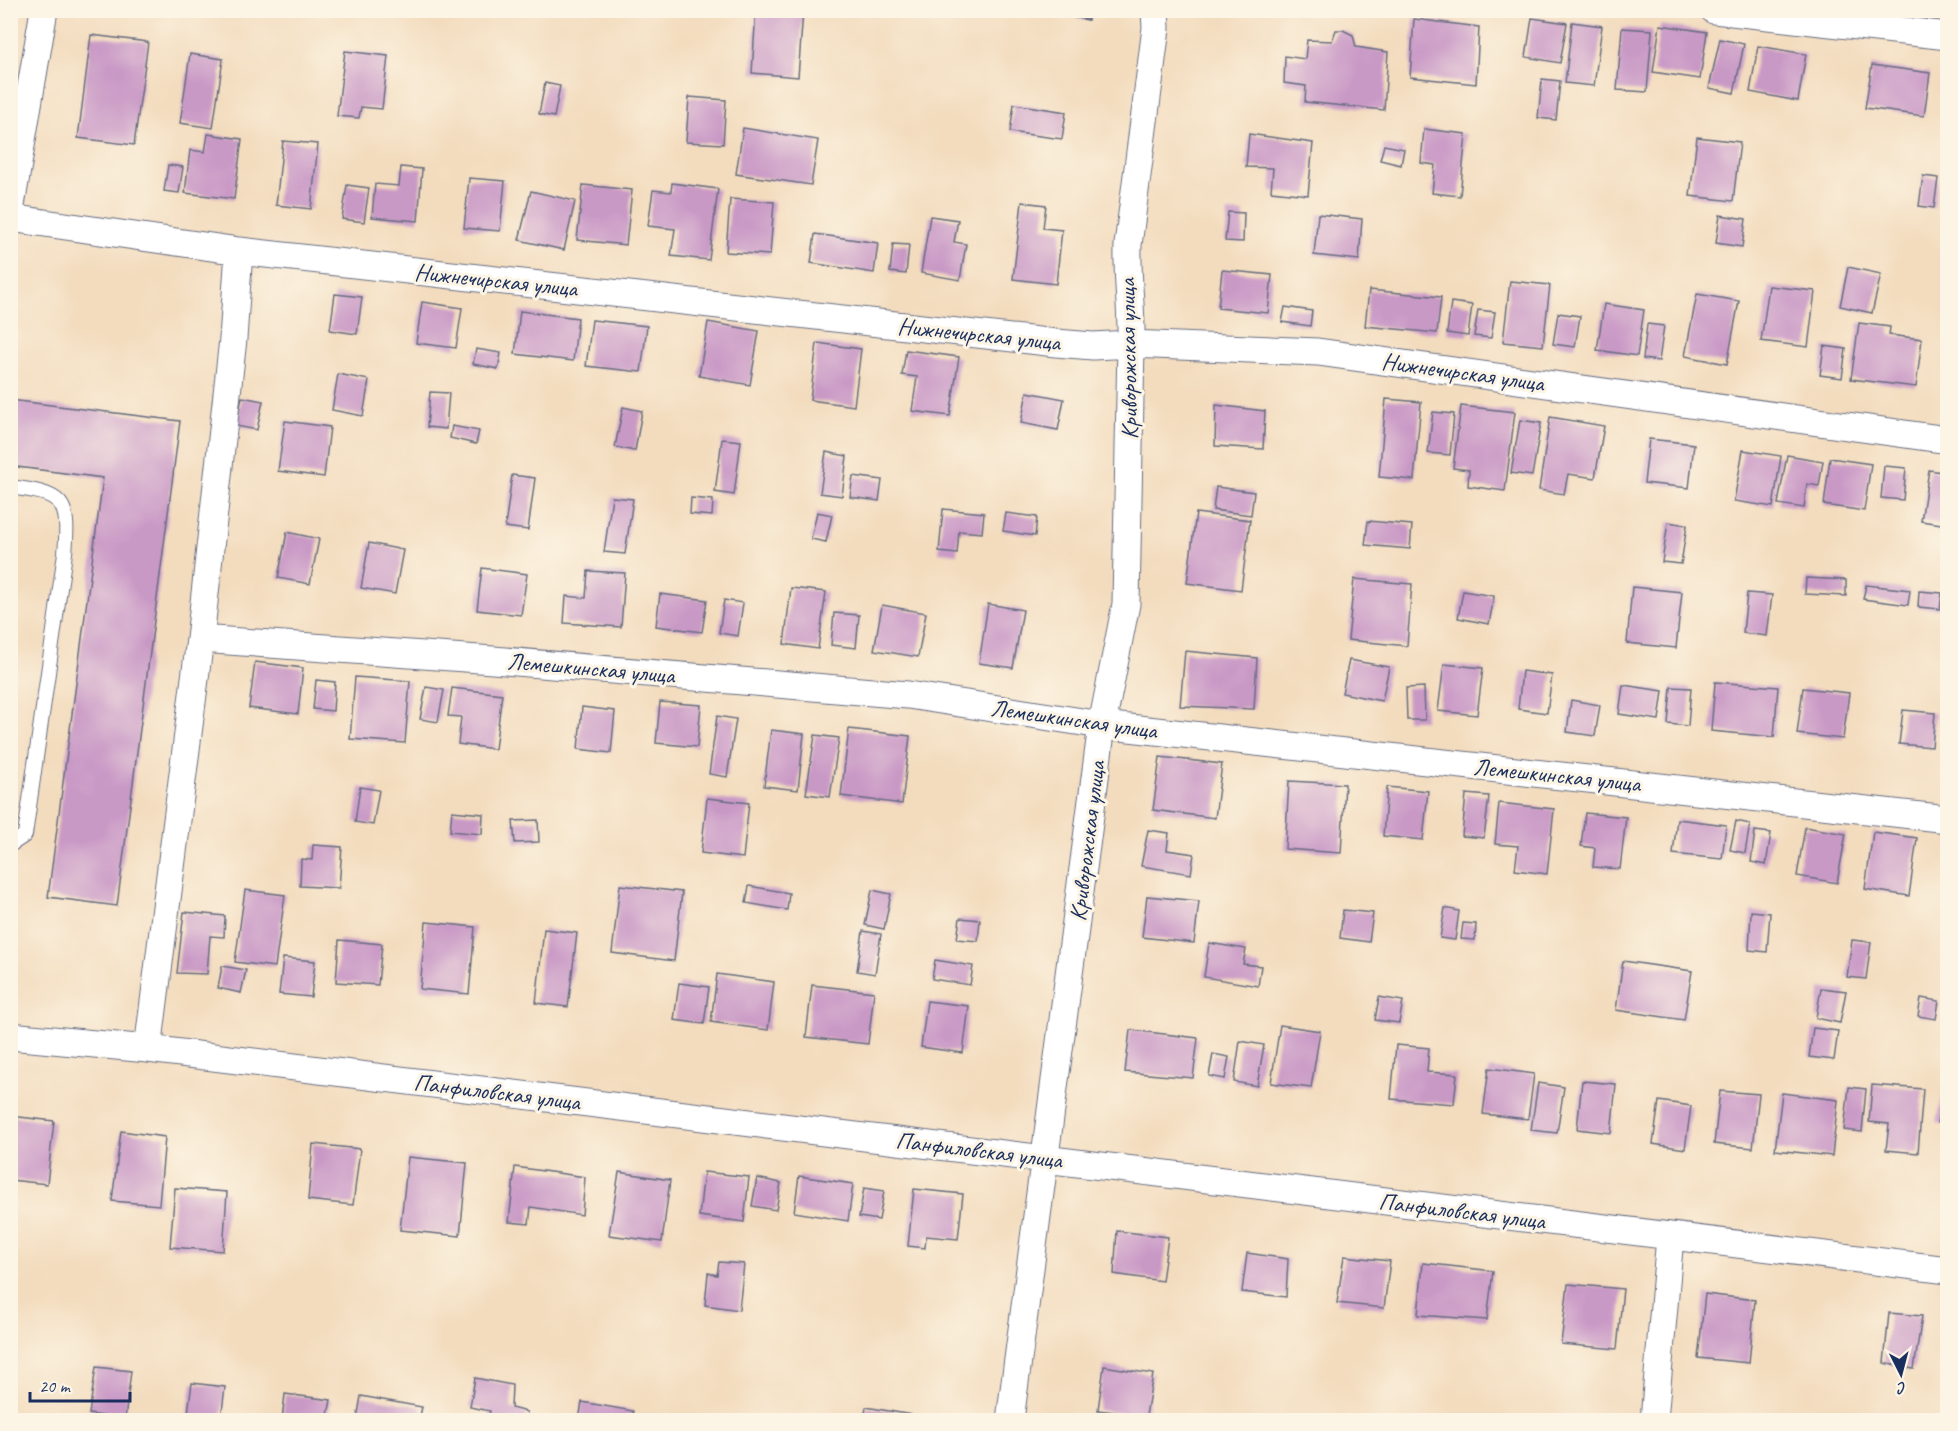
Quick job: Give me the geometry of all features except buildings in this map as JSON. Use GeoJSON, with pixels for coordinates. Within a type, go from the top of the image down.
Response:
{"type":"FeatureCollection","features":[{"type":"Feature","properties":{"kind":"street"},"geometry":{"type":"LineString","coordinates":[[10,211],[44,10]]}},
{"type":"Feature","properties":{"kind":"street","name":"Криворожская улица"},"geometry":{"type":"LineString","coordinates":[[1010,1420],[1102,725],[1126,604],[1132,308],[1127,273],[1128,245],[1156,28],[1155,10]]}},
{"type":"Feature","properties":{"kind":"street"},"geometry":{"type":"LineString","coordinates":[[1714,10],[1947,36]]}},
{"type":"Feature","properties":{"kind":"street","name":"Нижнечирская улица"},"geometry":{"type":"LineString","coordinates":[[10,218],[239,251],[1056,343],[1093,346],[1131,344],[1318,351],[1947,440]]}},
{"type":"Feature","properties":{"kind":"street"},"geometry":{"type":"LineString","coordinates":[[148,1049],[200,639],[233,339],[239,251]]}},
{"type":"Feature","properties":{"kind":"street","name":"Лемешкинская улица"},"geometry":{"type":"LineString","coordinates":[[200,639],[493,660],[908,695],[1102,725],[1947,819]]}},
{"type":"Feature","properties":{"kind":"street","name":"Панфиловская улица"},"geometry":{"type":"LineString","coordinates":[[10,1035],[148,1049],[1947,1270]]}},
{"type":"Feature","properties":{"kind":"street"},"geometry":{"type":"LineString","coordinates":[[1654,1420],[1670,1237]]}},
{"type":"Feature","properties":{"kind":"lane"},"geometry":{"type":"LineString","coordinates":[[10,487],[43,492],[60,502],[68,522],[25,835],[10,846]]}}]}
